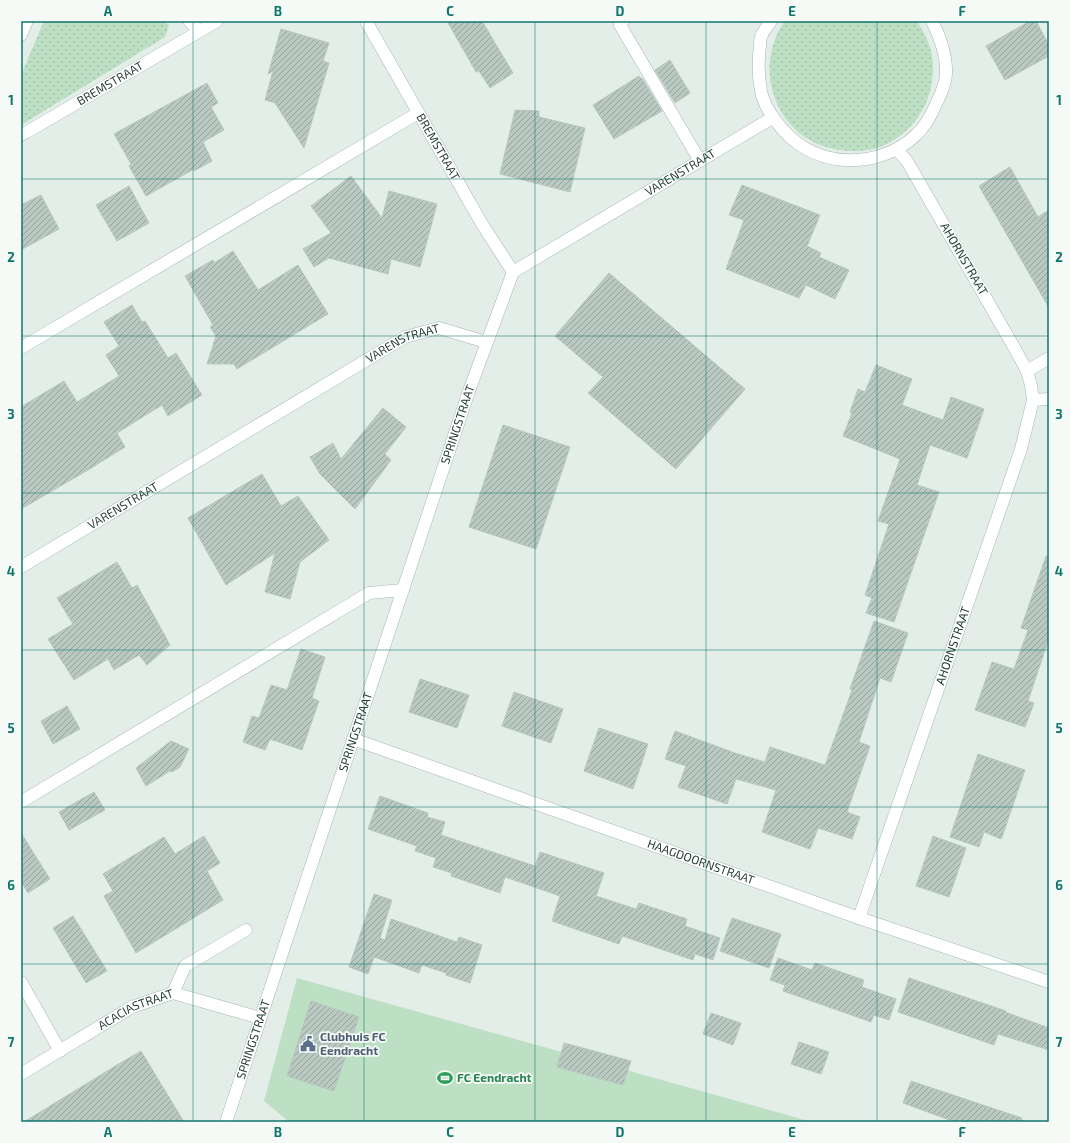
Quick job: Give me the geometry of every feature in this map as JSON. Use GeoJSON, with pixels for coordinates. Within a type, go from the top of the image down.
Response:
{"type":"FeatureCollection","features":[{"type":"Feature","properties":{"kind":"street"},"geometry":{"type":"LineString","coordinates":[[21,35],[27,21]]}},
{"type":"Feature","properties":{"kind":"street"},"geometry":{"type":"LineString","coordinates":[[189,21],[199,31]]}},
{"type":"Feature","properties":{"kind":"street","name":"BREMSTRAAT"},"geometry":{"type":"LineString","coordinates":[[21,135],[217,21]]}},
{"type":"Feature","properties":{"kind":"street","name":"BREMSTRAAT"},"geometry":{"type":"LineString","coordinates":[[366,21],[482,224],[513,272]]}},
{"type":"Feature","properties":{"kind":"street"},"geometry":{"type":"LineString","coordinates":[[623,21],[620,25],[700,161]]}},
{"type":"Feature","properties":{"kind":"street"},"geometry":{"type":"LineString","coordinates":[[771,21],[761,37],[758,55],[758,77],[763,98],[772,118],[791,139],[814,154],[842,161],[870,159],[897,150],[916,135],[932,116],[941,93],[946,71],[942,44],[932,21]]}},
{"type":"Feature","properties":{"kind":"street"},"geometry":{"type":"LineString","coordinates":[[21,348],[418,112]]}},
{"type":"Feature","properties":{"kind":"street","name":"VARENSTRAAT"},"geometry":{"type":"LineString","coordinates":[[513,272],[772,118]]}},
{"type":"Feature","properties":{"kind":"street","name":"AHORNSTRAAT"},"geometry":{"type":"LineString","coordinates":[[859,918],[1021,449],[1033,400],[1027,371],[908,161],[897,150]]}},
{"type":"Feature","properties":{"kind":"street"},"geometry":{"type":"LineString","coordinates":[[486,342],[513,272]]}},
{"type":"Feature","properties":{"kind":"street","name":"VARENSTRAAT"},"geometry":{"type":"LineString","coordinates":[[21,567],[405,337],[439,328],[486,342]]}},
{"type":"Feature","properties":{"kind":"street","name":"SPRINGSTRAAT"},"geometry":{"type":"LineString","coordinates":[[226,1122],[486,342]]}},
{"type":"Feature","properties":{"kind":"street"},"geometry":{"type":"LineString","coordinates":[[1027,371],[1049,358]]}},
{"type":"Feature","properties":{"kind":"street"},"geometry":{"type":"LineString","coordinates":[[1033,400],[1049,399]]}},
{"type":"Feature","properties":{"kind":"street"},"geometry":{"type":"LineString","coordinates":[[21,802],[369,594],[403,590]]}},
{"type":"Feature","properties":{"kind":"street","name":"HAAGDOORNSTRAAT"},"geometry":{"type":"LineString","coordinates":[[353,740],[859,918],[1049,982]]}},
{"type":"Feature","properties":{"kind":"street"},"geometry":{"type":"LineString","coordinates":[[173,993],[185,966],[246,930]]}},
{"type":"Feature","properties":{"kind":"street"},"geometry":{"type":"LineString","coordinates":[[21,982],[60,1051]]}},
{"type":"Feature","properties":{"kind":"street","name":"ACACIASTRAAT"},"geometry":{"type":"LineString","coordinates":[[21,1074],[132,1007],[173,993],[260,1018]]}},
{"type":"Feature","properties":{"kind":"green space"},"geometry":{"type":"Polygon","coordinates":[[[44,21],[163,21],[169,25],[165,37],[21,125],[21,75],[44,21]]]}},
{"type":"Feature","properties":{"kind":"green space"},"geometry":{"type":"Polygon","coordinates":[[[785,21],[917,21],[930,47],[933,66],[930,92],[915,121],[908,129],[890,142],[877,148],[863,151],[838,150],[811,141],[799,133],[781,112],[775,99],[770,76],[770,59],[774,43],[785,21]]]}},
{"type":"Feature","properties":{"kind":"green space"},"geometry":{"type":"Polygon","coordinates":[[[297,978],[812,1122],[289,1122],[264,1101],[297,978]]]}},
{"type":"Feature","properties":{"kind":"building"},"geometry":{"type":"Polygon","coordinates":[[[447,21],[482,21],[513,73],[490,88],[479,71],[476,72],[447,21]]]}},
{"type":"Feature","properties":{"kind":"building"},"geometry":{"type":"Polygon","coordinates":[[[1030,21],[1036,21],[1049,45],[1049,56],[1005,80],[986,46],[1030,21]]]}},
{"type":"Feature","properties":{"kind":"building"},"geometry":{"type":"Polygon","coordinates":[[[281,29],[329,43],[323,61],[329,63],[304,148],[275,103],[265,100],[273,71],[268,74],[281,29]]]}},
{"type":"Feature","properties":{"kind":"building"},"geometry":{"type":"Polygon","coordinates":[[[670,60],[690,93],[675,103],[655,70],[670,60]]]}},
{"type":"Feature","properties":{"kind":"building"},"geometry":{"type":"Polygon","coordinates":[[[639,76],[641,79],[642,78],[662,111],[614,139],[593,105],[639,76]]]}},
{"type":"Feature","properties":{"kind":"building"},"geometry":{"type":"Polygon","coordinates":[[[207,83],[218,103],[211,107],[224,130],[203,142],[212,161],[194,171],[194,169],[146,196],[129,166],[131,164],[114,134],[207,83]]]}},
{"type":"Feature","properties":{"kind":"building"},"geometry":{"type":"Polygon","coordinates":[[[515,110],[539,111],[539,117],[585,128],[570,192],[500,174],[515,110]]]}},
{"type":"Feature","properties":{"kind":"building"},"geometry":{"type":"Polygon","coordinates":[[[1010,167],[1038,217],[1049,210],[1049,308],[979,186],[1010,167]]]}},
{"type":"Feature","properties":{"kind":"building"},"geometry":{"type":"Polygon","coordinates":[[[351,176],[382,218],[389,191],[437,204],[420,267],[391,259],[388,274],[329,258],[314,267],[303,249],[331,233],[311,206],[351,176]]]}},
{"type":"Feature","properties":{"kind":"building"},"geometry":{"type":"Polygon","coordinates":[[[742,185],[820,215],[807,246],[821,253],[819,257],[849,270],[835,299],[806,285],[799,298],[726,269],[744,220],[729,215],[742,185]]]}},
{"type":"Feature","properties":{"kind":"building"},"geometry":{"type":"Polygon","coordinates":[[[129,186],[149,223],[117,241],[96,205],[129,186]]]}},
{"type":"Feature","properties":{"kind":"building"},"geometry":{"type":"Polygon","coordinates":[[[41,195],[59,229],[21,250],[21,205],[41,195]]]}},
{"type":"Feature","properties":{"kind":"building"},"geometry":{"type":"Polygon","coordinates":[[[233,251],[258,290],[298,265],[328,314],[237,369],[234,364],[207,364],[216,336],[210,327],[213,325],[185,276],[213,260],[214,263],[233,251]]]}},
{"type":"Feature","properties":{"kind":"building"},"geometry":{"type":"Polygon","coordinates":[[[609,273],[745,389],[676,469],[588,393],[603,377],[555,336],[609,273]]]}},
{"type":"Feature","properties":{"kind":"building"},"geometry":{"type":"Polygon","coordinates":[[[132,305],[142,322],[145,321],[168,358],[176,353],[202,395],[168,416],[162,405],[117,433],[125,447],[21,509],[21,407],[64,381],[77,402],[119,376],[106,355],[119,346],[104,322],[132,305]]]}},
{"type":"Feature","properties":{"kind":"building"},"geometry":{"type":"Polygon","coordinates":[[[876,365],[912,379],[902,405],[943,420],[951,397],[984,409],[967,458],[930,445],[917,485],[939,492],[894,622],[866,613],[872,598],[865,595],[889,524],[878,521],[900,459],[843,436],[852,413],[850,412],[858,389],[865,392],[876,365]]]}},
{"type":"Feature","properties":{"kind":"building"},"geometry":{"type":"Polygon","coordinates":[[[383,408],[406,427],[385,454],[391,460],[355,509],[320,474],[310,457],[333,443],[341,459],[383,408]]]}},
{"type":"Feature","properties":{"kind":"building"},"geometry":{"type":"Polygon","coordinates":[[[503,425],[570,447],[536,549],[469,527],[503,425]]]}},
{"type":"Feature","properties":{"kind":"building"},"geometry":{"type":"Polygon","coordinates":[[[262,474],[281,506],[298,496],[329,540],[300,562],[290,599],[265,592],[275,553],[226,585],[188,518],[262,474]]]}},
{"type":"Feature","properties":{"kind":"building"},"geometry":{"type":"Polygon","coordinates":[[[1046,556],[1049,557],[1049,638],[1028,701],[1034,703],[1025,727],[975,710],[992,662],[1014,669],[1028,630],[1021,628],[1046,556]]]}},
{"type":"Feature","properties":{"kind":"building"},"geometry":{"type":"Polygon","coordinates":[[[117,562],[132,588],[137,585],[170,645],[147,665],[139,655],[114,670],[108,659],[74,680],[48,639],[73,624],[57,598],[117,562]]]}},
{"type":"Feature","properties":{"kind":"building"},"geometry":{"type":"Polygon","coordinates":[[[874,621],[908,633],[891,682],[880,678],[859,742],[870,746],[847,812],[860,817],[852,839],[818,828],[810,849],[762,832],[776,790],[736,779],[727,804],[678,787],[686,766],[665,759],[675,731],[735,753],[765,762],[770,747],[825,765],[852,690],[850,689],[874,621]]]}},
{"type":"Feature","properties":{"kind":"building"},"geometry":{"type":"Polygon","coordinates":[[[301,649],[325,657],[312,698],[319,701],[302,750],[270,739],[265,750],[243,742],[252,716],[259,718],[271,685],[287,690],[301,649]]]}},
{"type":"Feature","properties":{"kind":"building"},"geometry":{"type":"Polygon","coordinates":[[[420,679],[469,695],[457,728],[409,712],[420,679]]]}},
{"type":"Feature","properties":{"kind":"building"},"geometry":{"type":"Polygon","coordinates":[[[514,692],[563,709],[551,743],[502,726],[514,692]]]}},
{"type":"Feature","properties":{"kind":"building"},"geometry":{"type":"Polygon","coordinates":[[[67,706],[80,729],[53,744],[41,721],[67,706]]]}},
{"type":"Feature","properties":{"kind":"building"},"geometry":{"type":"Polygon","coordinates":[[[599,728],[648,744],[633,789],[584,771],[599,728]]]}},
{"type":"Feature","properties":{"kind":"building"},"geometry":{"type":"Polygon","coordinates":[[[171,741],[189,749],[180,767],[172,772],[170,771],[146,786],[136,768],[171,741]]]}},
{"type":"Feature","properties":{"kind":"building"},"geometry":{"type":"Polygon","coordinates":[[[978,754],[1025,770],[1001,839],[984,832],[979,847],[950,837],[978,754]]]}},
{"type":"Feature","properties":{"kind":"building"},"geometry":{"type":"Polygon","coordinates":[[[94,792],[105,810],[69,830],[59,812],[94,792]]]}},
{"type":"Feature","properties":{"kind":"building"},"geometry":{"type":"Polygon","coordinates":[[[380,796],[428,813],[427,817],[445,822],[441,835],[535,866],[540,852],[604,873],[596,896],[636,909],[639,903],[687,919],[685,926],[720,938],[713,960],[695,954],[693,960],[622,936],[619,944],[552,921],[560,896],[505,877],[500,893],[451,876],[452,873],[433,867],[436,858],[415,851],[417,846],[368,829],[380,796]]]}},
{"type":"Feature","properties":{"kind":"building"},"geometry":{"type":"Polygon","coordinates":[[[21,833],[50,879],[28,893],[21,881],[21,833]]]}},
{"type":"Feature","properties":{"kind":"building"},"geometry":{"type":"Polygon","coordinates":[[[204,836],[220,863],[207,871],[223,900],[136,953],[104,896],[113,891],[103,874],[164,837],[175,854],[204,836]]]}},
{"type":"Feature","properties":{"kind":"building"},"geometry":{"type":"Polygon","coordinates":[[[933,836],[966,848],[949,897],[916,886],[933,836]]]}},
{"type":"Feature","properties":{"kind":"building"},"geometry":{"type":"Polygon","coordinates":[[[374,894],[392,900],[380,938],[385,940],[391,919],[457,942],[459,937],[482,945],[470,983],[422,965],[419,973],[374,957],[368,974],[349,967],[374,894]]]}},
{"type":"Feature","properties":{"kind":"building"},"geometry":{"type":"Polygon","coordinates":[[[73,916],[107,971],[86,983],[53,928],[73,916]]]}},
{"type":"Feature","properties":{"kind":"building"},"geometry":{"type":"Polygon","coordinates":[[[732,918],[781,934],[769,968],[720,951],[732,918]]]}},
{"type":"Feature","properties":{"kind":"building"},"geometry":{"type":"Polygon","coordinates":[[[778,958],[812,970],[815,963],[864,980],[862,987],[896,999],[889,1020],[874,1015],[871,1022],[783,991],[785,985],[770,980],[778,958]]]}},
{"type":"Feature","properties":{"kind":"building"},"geometry":{"type":"Polygon","coordinates":[[[909,978],[1006,1011],[1005,1012],[1049,1028],[1049,1050],[998,1034],[994,1045],[898,1012],[909,978]]]}},
{"type":"Feature","properties":{"kind":"building"},"geometry":{"type":"Polygon","coordinates":[[[311,1001],[359,1017],[334,1091],[287,1076],[311,1001]]]}},
{"type":"Feature","properties":{"kind":"building"},"geometry":{"type":"Polygon","coordinates":[[[711,1013],[741,1023],[733,1045],[703,1034],[711,1013]]]}},
{"type":"Feature","properties":{"kind":"building"},"geometry":{"type":"Polygon","coordinates":[[[799,1042],[829,1052],[821,1074],[791,1064],[799,1042]]]}},
{"type":"Feature","properties":{"kind":"building"},"geometry":{"type":"Polygon","coordinates":[[[564,1043],[631,1061],[623,1085],[557,1067],[564,1043]]]}},
{"type":"Feature","properties":{"kind":"building"},"geometry":{"type":"Polygon","coordinates":[[[141,1051],[184,1122],[24,1122],[117,1065],[141,1051]]]}},
{"type":"Feature","properties":{"kind":"building"},"geometry":{"type":"Polygon","coordinates":[[[911,1081],[1022,1118],[1021,1122],[955,1122],[903,1103],[911,1081]]]}},
{"type":"Feature","properties":{"kind":"place","name":"Clubhuis FC Eendracht"},"geometry":{"type":"Point","coordinates":[308,1044]}},
{"type":"Feature","properties":{"kind":"place","name":"FC Eendracht"},"geometry":{"type":"Point","coordinates":[445,1078]}}]}
